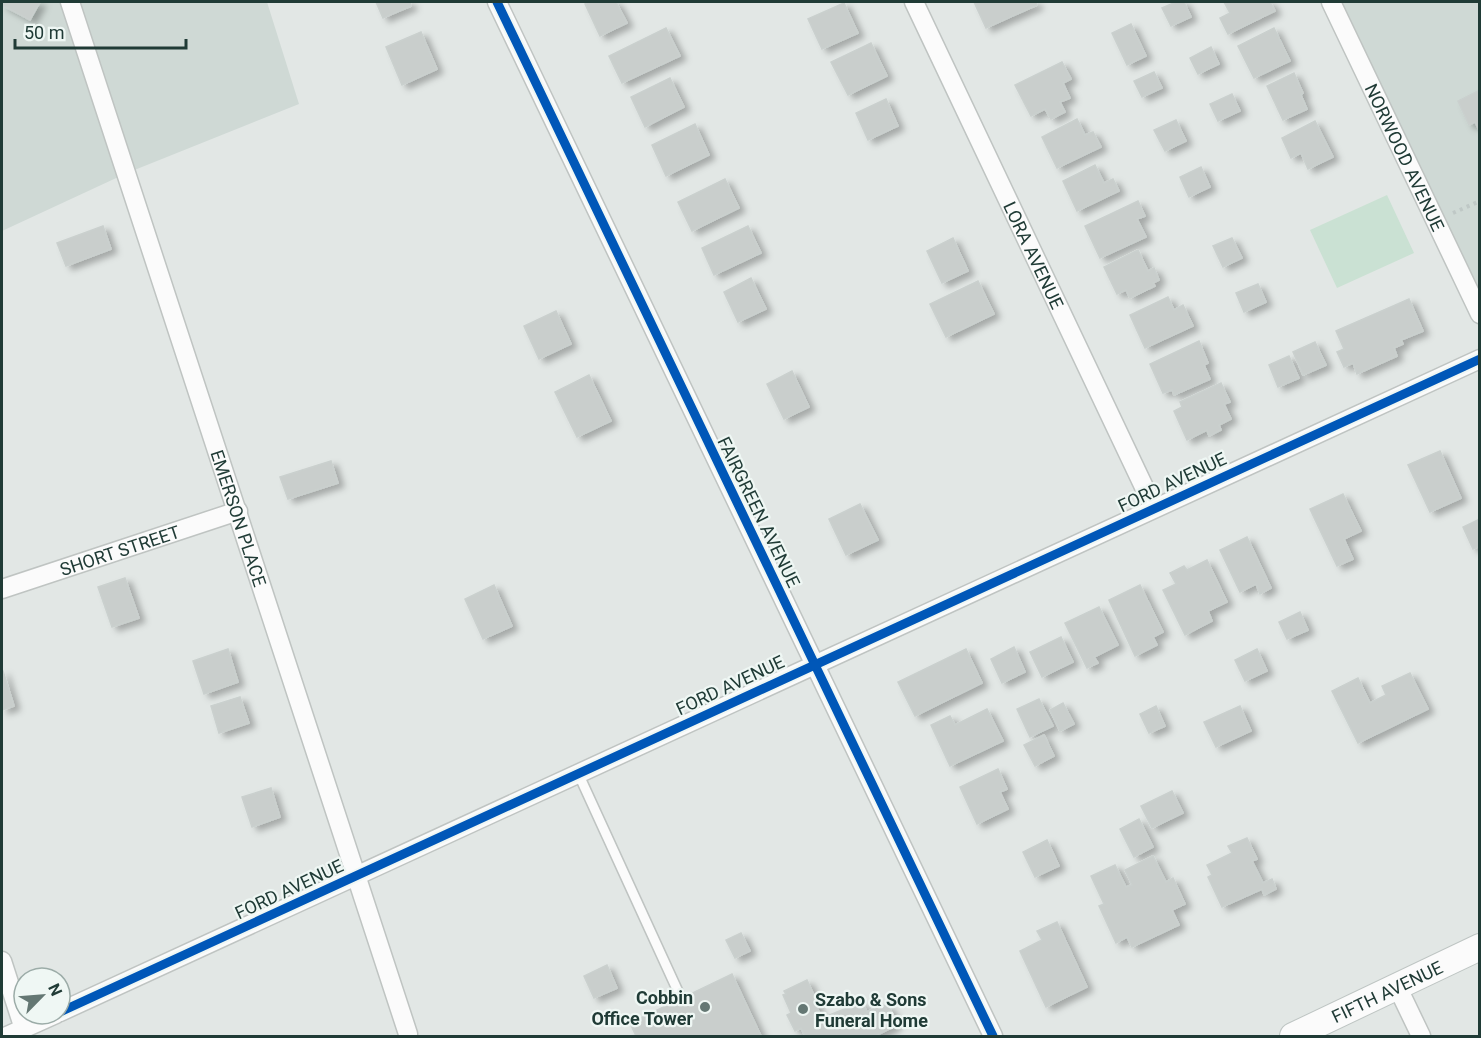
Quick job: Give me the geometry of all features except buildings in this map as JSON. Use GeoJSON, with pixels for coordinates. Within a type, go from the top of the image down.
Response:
{"type":"FeatureCollection","features":[{"type":"Feature","properties":{"kind":"street","name":"EMERSON PLACE"},"geometry":{"type":"LineString","coordinates":[[70,2],[358,875],[406,1035]]}},
{"type":"Feature","properties":{"kind":"street","name":"FAIRGREEN AVENUE"},"geometry":{"type":"LineString","coordinates":[[497,2],[993,1036]]}},
{"type":"Feature","properties":{"kind":"street","name":"LORA AVENUE"},"geometry":{"type":"LineString","coordinates":[[914,2],[1155,508]]}},
{"type":"Feature","properties":{"kind":"street","name":"NORWOOD AVENUE"},"geometry":{"type":"LineString","coordinates":[[1331,2],[1479,314]]}},
{"type":"Feature","properties":{"kind":"street","name":"FORD AVENUE"},"geometry":{"type":"LineString","coordinates":[[72,1007],[1479,359]]}},
{"type":"Feature","properties":{"kind":"street","name":"SHORT STREET"},"geometry":{"type":"LineString","coordinates":[[2,589],[237,511]]}},
{"type":"Feature","properties":{"kind":"street","name":"FIFTH AVENUE"},"geometry":{"type":"LineString","coordinates":[[1293,1036],[1479,947]]}},
{"type":"Feature","properties":{"kind":"street"},"geometry":{"type":"LineString","coordinates":[[2,961],[24,1029]]}},
{"type":"Feature","properties":{"kind":"street"},"geometry":{"type":"LineString","coordinates":[[1397,986],[1421,1036]]}},
{"type":"Feature","properties":{"kind":"street","name":"FORD AVENUE"},"geometry":{"type":"LineString","coordinates":[[7,1036],[30,1026]]}},
{"type":"Feature","properties":{"kind":"lane"},"geometry":{"type":"LineString","coordinates":[[578,773],[681,998]]}},
{"type":"Feature","properties":{"kind":"path"},"geometry":{"type":"LineString","coordinates":[[1436,221],[1479,201]]}},
{"type":"Feature","properties":{"kind":"shaded area"},"geometry":{"type":"Polygon","coordinates":[[[2,2],[267,2],[299,104],[127,173],[2,231],[2,2]]]}},
{"type":"Feature","properties":{"kind":"shaded area"},"geometry":{"type":"Polygon","coordinates":[[[1331,2],[1479,2],[1479,315],[1331,2]]]}},
{"type":"Feature","properties":{"kind":"green space"},"geometry":{"type":"Polygon","coordinates":[[[1387,195],[1414,253],[1337,288],[1310,230],[1387,195]]]}},
{"type":"Feature","properties":{"kind":"cycle path"},"geometry":{"type":"LineString","coordinates":[[497,2],[993,1036]]}},
{"type":"Feature","properties":{"kind":"cycle path"},"geometry":{"type":"LineString","coordinates":[[72,1006],[1480,359]]}},
{"type":"Feature","properties":{"kind":"place","name":"Cobbin Office Tower"},"geometry":{"type":"Point","coordinates":[705,1007]}},
{"type":"Feature","properties":{"kind":"place","name":"Szabo & Sons Funeral Home"},"geometry":{"type":"Point","coordinates":[803,1009]}}]}
